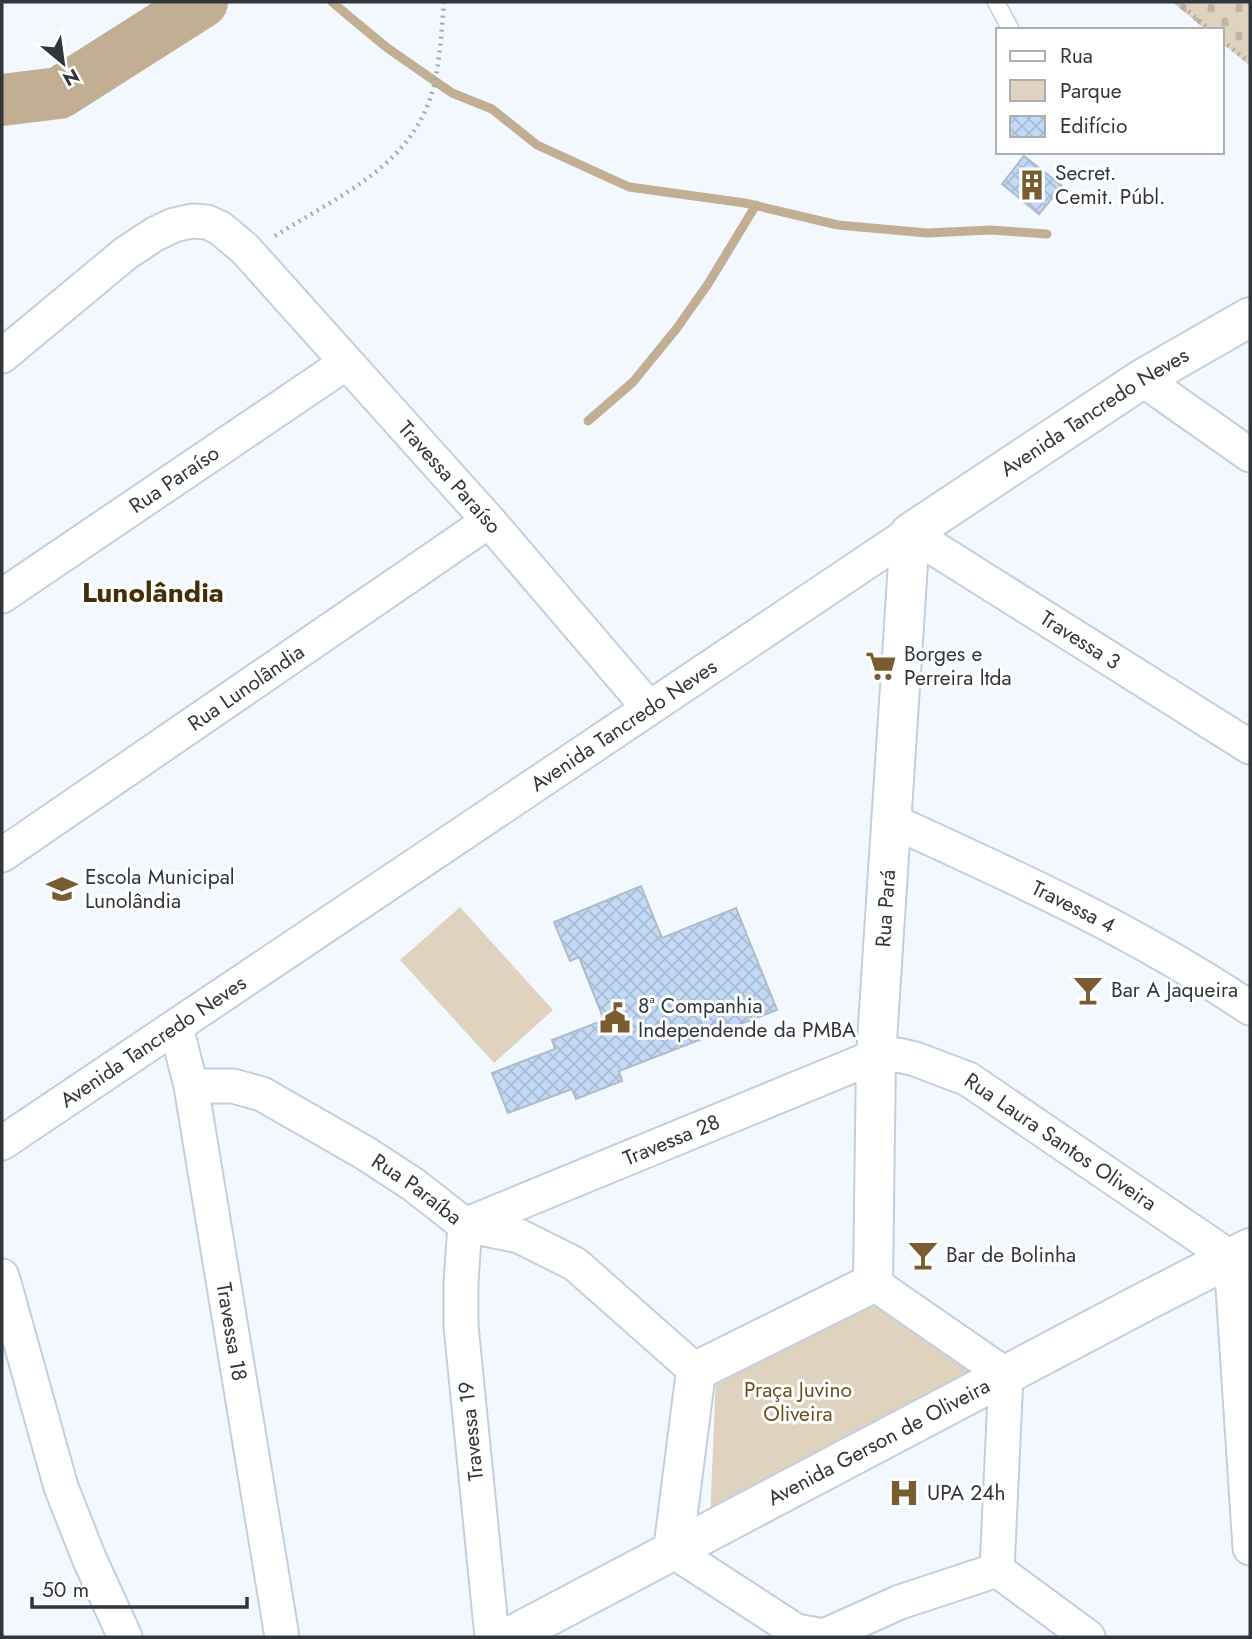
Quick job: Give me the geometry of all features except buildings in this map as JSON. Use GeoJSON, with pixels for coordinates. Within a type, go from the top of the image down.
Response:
{"type":"FeatureCollection","features":[{"type":"Feature","properties":{"kind":"street","name":"Travessa Paraíso"},"geometry":{"type":"LineString","coordinates":[[2,356],[126,253],[165,229],[192,221],[207,222],[220,228],[245,249],[489,521],[649,708]]}},
{"type":"Feature","properties":{"kind":"street","name":"Avenida Tancredo Neves"},"geometry":{"type":"LineString","coordinates":[[2,1143],[909,533],[1142,379],[1250,317]]}},
{"type":"Feature","properties":{"kind":"street","name":"Rua Paraíso"},"geometry":{"type":"LineString","coordinates":[[2,596],[346,363]]}},
{"type":"Feature","properties":{"kind":"street"},"geometry":{"type":"LineString","coordinates":[[1142,379],[1250,455]]}},
{"type":"Feature","properties":{"kind":"street","name":"Rua Lunolândia"},"geometry":{"type":"LineString","coordinates":[[2,855],[489,521]]}},
{"type":"Feature","properties":{"kind":"street","name":"Travessa 3"},"geometry":{"type":"LineString","coordinates":[[909,533],[1250,747]]}},
{"type":"Feature","properties":{"kind":"street","name":"Rua Pará"},"geometry":{"type":"LineString","coordinates":[[873,1283],[876,1056],[909,533]]}},
{"type":"Feature","properties":{"kind":"street","name":"Travessa 4"},"geometry":{"type":"LineString","coordinates":[[890,820],[1064,900],[1178,961],[1250,1008]]}},
{"type":"Feature","properties":{"kind":"street","name":"Travessa 18"},"geometry":{"type":"LineString","coordinates":[[177,1027],[191,1086],[282,1637]]}},
{"type":"Feature","properties":{"kind":"street","name":"Rua Laura Santos Oliveira"},"geometry":{"type":"LineString","coordinates":[[876,1056],[898,1055],[915,1059],[968,1079],[1240,1253]]}},
{"type":"Feature","properties":{"kind":"street","name":"Travessa 28"},"geometry":{"type":"LineString","coordinates":[[465,1225],[876,1056]]}},
{"type":"Feature","properties":{"kind":"street","name":"Rua Paraíba"},"geometry":{"type":"LineString","coordinates":[[191,1086],[233,1086],[262,1094],[365,1153],[414,1185],[465,1225],[519,1236],[575,1264],[696,1371]]}},
{"type":"Feature","properties":{"kind":"street","name":"Travessa 19"},"geometry":{"type":"LineString","coordinates":[[465,1225],[461,1326],[492,1637]]}},
{"type":"Feature","properties":{"kind":"street"},"geometry":{"type":"LineString","coordinates":[[1240,1253],[1250,1548]]}},
{"type":"Feature","properties":{"kind":"street","name":"Avenida Gerson de Oliveira"},"geometry":{"type":"LineString","coordinates":[[509,1637],[1240,1253]]}},
{"type":"Feature","properties":{"kind":"street"},"geometry":{"type":"LineString","coordinates":[[2,1276],[61,1487],[89,1558],[125,1637]]}},
{"type":"Feature","properties":{"kind":"street"},"geometry":{"type":"LineString","coordinates":[[873,1283],[1006,1375],[997,1570],[900,1602],[824,1637],[796,1631],[673,1551],[696,1371],[873,1283]]}},
{"type":"Feature","properties":{"kind":"street"},"geometry":{"type":"LineString","coordinates":[[997,1570],[1088,1637]]}},
{"type":"Feature","properties":{"kind":"lane"},"geometry":{"type":"LineString","coordinates":[[996,2],[1010,28]]}},
{"type":"Feature","properties":{"kind":"path"},"geometry":{"type":"LineString","coordinates":[[245,249],[270,239],[367,181],[393,158],[413,131],[435,83],[444,2]]}},
{"type":"Feature","properties":{"kind":"path"},"geometry":{"type":"LineString","coordinates":[[1178,2],[1208,28]]}},
{"type":"Feature","properties":{"kind":"path"},"geometry":{"type":"LineString","coordinates":[[1224,42],[1250,63]]}},
{"type":"Feature","properties":{"kind":"green space"},"geometry":{"type":"Polygon","coordinates":[[[1172,2],[1250,2],[1250,66],[1224,45],[1224,28],[1204,28],[1172,2]]]}},
{"type":"Feature","properties":{"kind":"green space"},"geometry":{"type":"Polygon","coordinates":[[[460,907],[553,1010],[494,1063],[400,960],[460,907]]]}},
{"type":"Feature","properties":{"kind":"green space","name":"Praça Juvino Oliveira"},"geometry":{"type":"Polygon","coordinates":[[[873,1292],[995,1373],[710,1520],[716,1373],[873,1292]]]}},
{"type":"Feature","properties":{"kind":"waterway"},"geometry":{"type":"LineString","coordinates":[[2,100],[59,93],[202,2]]}},
{"type":"Feature","properties":{"kind":"waterway"},"geometry":{"type":"LineString","coordinates":[[332,2],[386,47],[452,93],[492,109],[537,145],[629,187],[745,203],[838,225],[927,233],[991,230],[1047,234]]}},
{"type":"Feature","properties":{"kind":"waterway"},"geometry":{"type":"LineString","coordinates":[[588,421],[633,382],[677,328],[708,284],[756,205]]}},
{"type":"Feature","properties":{"kind":"place","name":"Secret. Cemit. Públ."},"geometry":{"type":"Point","coordinates":[1032,185]}},
{"type":"Feature","properties":{"kind":"place","name":"Borges e Perreira ltda"},"geometry":{"type":"Point","coordinates":[881,666]}},
{"type":"Feature","properties":{"kind":"place","name":"Escola Municipal Lunolândia"},"geometry":{"type":"Point","coordinates":[62,889]}},
{"type":"Feature","properties":{"kind":"place","name":"Bar A Jaqueira"},"geometry":{"type":"Point","coordinates":[1088,990]}},
{"type":"Feature","properties":{"kind":"place","name":"8ª Companhia Independende da PMBA"},"geometry":{"type":"Point","coordinates":[615,1018]}},
{"type":"Feature","properties":{"kind":"place","name":"Bar de Bolinha"},"geometry":{"type":"Point","coordinates":[923,1255]}},
{"type":"Feature","properties":{"kind":"place","name":"UPA 24h"},"geometry":{"type":"Point","coordinates":[904,1493]}},
{"type":"Feature","properties":{"kind":"district","name":"Lunolândia"},"geometry":{"type":"Point","coordinates":[153,592]}}]}
